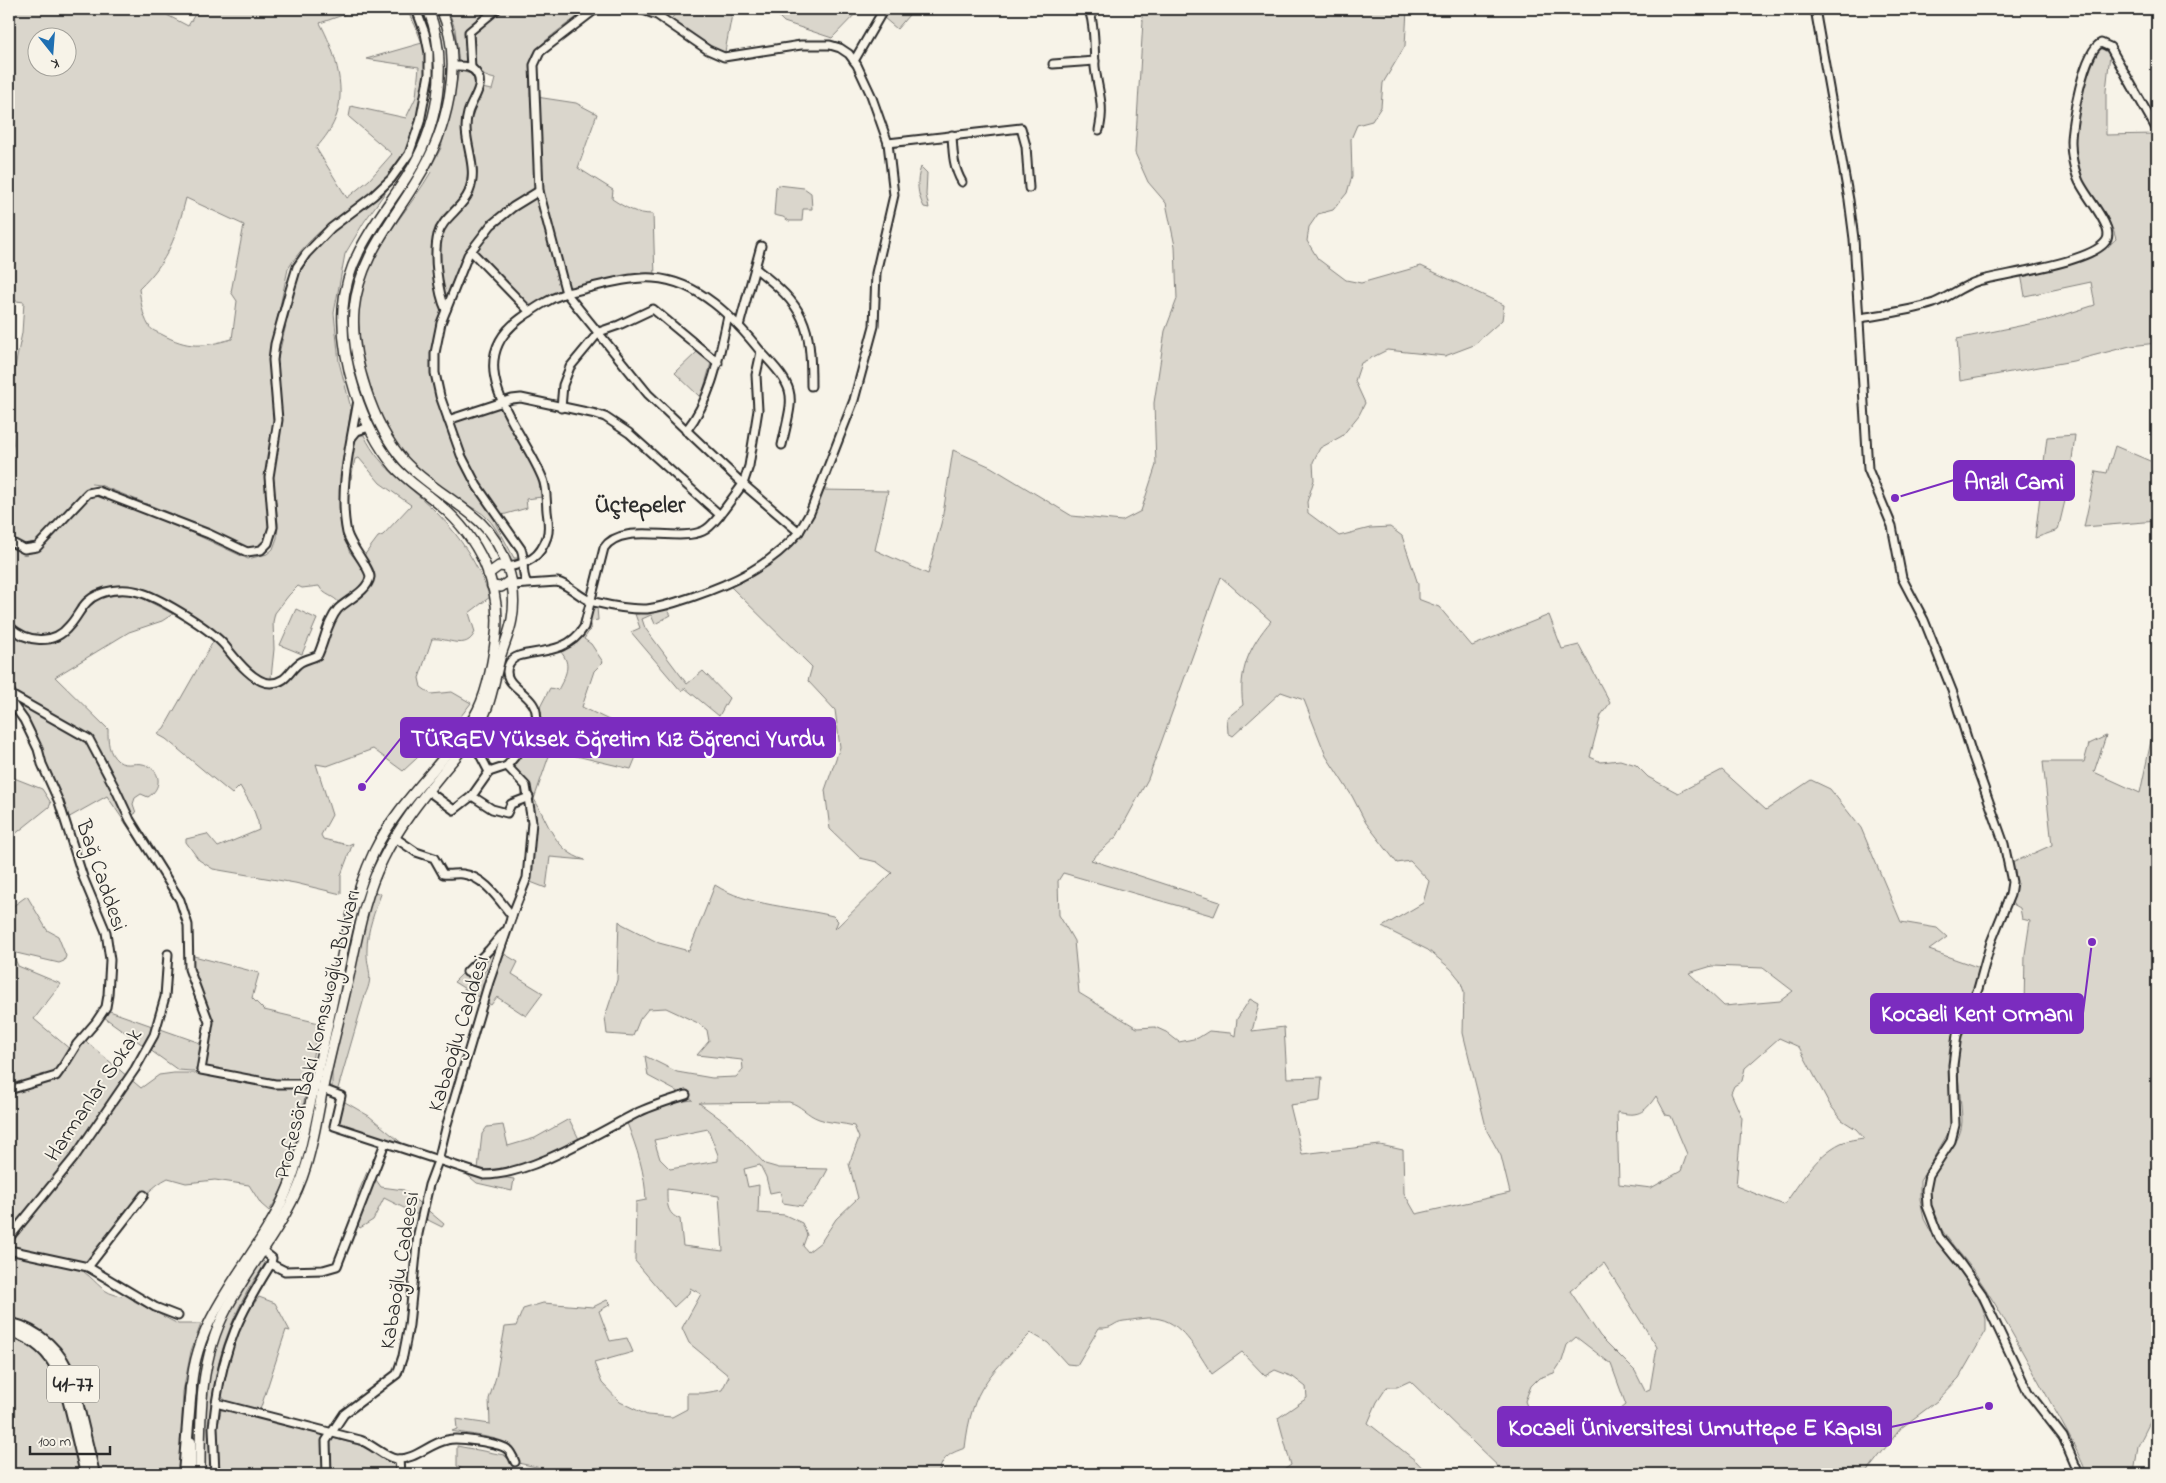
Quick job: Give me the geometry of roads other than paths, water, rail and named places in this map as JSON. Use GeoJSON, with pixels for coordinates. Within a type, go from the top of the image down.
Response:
{"type":"FeatureCollection","features":[{"type":"Feature","properties":{"kind":"highway","name":"41-77"},"geometry":{"type":"LineString","coordinates":[[9,1323],[25,1328],[42,1338],[57,1353],[66,1367],[72,1381],[94,1474]]}},
{"type":"Feature","properties":{"kind":"highway","name":"41-77"},"geometry":{"type":"LineString","coordinates":[[9,1331],[35,1343],[47,1354],[58,1369],[66,1392],[86,1474]]}},
{"type":"Feature","properties":{"kind":"highway"},"geometry":{"type":"LineString","coordinates":[[184,1474],[191,1387]]}},
{"type":"Feature","properties":{"kind":"main road","name":"Profesör Baki Komsuoğlu Bulvarı"},"geometry":{"type":"LineString","coordinates":[[200,1474],[201,1404],[204,1376],[210,1350],[225,1310],[287,1214],[300,1187],[310,1153],[319,1088],[353,908],[370,860],[384,832],[474,718],[483,698],[497,632],[496,605],[492,586],[481,555],[463,528],[443,508],[400,472],[382,450],[369,427],[358,398],[345,346],[344,297],[352,269],[364,242],[414,166],[432,120],[439,85],[440,60],[437,36],[428,9]]}},
{"type":"Feature","properties":{"kind":"main road","name":"Profesör Baki Komsuoğlu Bulvarı"},"geometry":{"type":"LineString","coordinates":[[191,1474],[191,1387],[195,1360],[210,1319],[226,1289],[269,1225],[285,1195],[319,1088],[363,909],[377,872],[394,837],[480,724],[504,664],[512,619],[514,598],[512,582],[508,567],[496,543],[485,528],[418,476],[386,438],[376,420],[358,358],[354,329],[355,304],[361,274],[379,238],[412,189],[431,154],[446,108],[453,66],[448,29],[441,9]]}},
{"type":"Feature","properties":{"kind":"main road"},"geometry":{"type":"LineString","coordinates":[[488,574],[498,566],[508,567]]}},
{"type":"Feature","properties":{"kind":"main road"},"geometry":{"type":"LineString","coordinates":[[492,586],[501,587],[512,582]]}},
{"type":"Feature","properties":{"kind":"street"},"geometry":{"type":"LineString","coordinates":[[9,541],[24,549],[37,547],[84,496],[98,491],[209,534],[247,552],[261,550],[268,543],[273,527],[268,477],[278,420],[273,360],[285,308],[296,272],[306,254],[331,228],[373,196],[391,179],[403,163],[412,146],[420,122],[429,74],[429,53],[425,33],[416,9]]}},
{"type":"Feature","properties":{"kind":"street"},"geometry":{"type":"LineString","coordinates":[[470,68],[469,32],[497,9]]}},
{"type":"Feature","properties":{"kind":"street"},"geometry":{"type":"LineString","coordinates":[[596,9],[540,52],[534,65],[539,191],[566,293],[599,332],[633,378],[743,484],[799,532]]}},
{"type":"Feature","properties":{"kind":"street"},"geometry":{"type":"LineString","coordinates":[[512,582],[563,584],[590,601],[645,609],[665,606],[711,591],[743,577],[770,560],[799,532],[810,513],[854,400],[874,326],[876,273],[894,195],[888,143],[870,95],[849,54],[840,48],[830,45],[801,45],[724,57],[708,50],[657,15],[640,9]]}},
{"type":"Feature","properties":{"kind":"street"},"geometry":{"type":"LineString","coordinates":[[854,61],[884,9]]}},
{"type":"Feature","properties":{"kind":"street"},"geometry":{"type":"LineString","coordinates":[[1089,9],[1095,42],[1095,61],[1102,107],[1099,130]]}},
{"type":"Feature","properties":{"kind":"street"},"geometry":{"type":"LineString","coordinates":[[1815,9],[1849,200],[1857,272],[1868,469],[1892,526],[1902,578],[1924,620],[1953,693],[1972,754],[2004,844],[2012,882],[2010,895],[1991,942],[1975,997],[1957,1035],[1953,1065],[1956,1125],[1950,1141],[1929,1175],[1926,1190],[1927,1206],[1939,1237],[1982,1294],[2028,1392],[2063,1437],[2079,1474]]}},
{"type":"Feature","properties":{"kind":"street"},"geometry":{"type":"LineString","coordinates":[[1860,318],[1932,303],[1971,284],[2072,260],[2105,243],[2109,236],[2107,226],[2081,187],[2075,168],[2071,143],[2074,113],[2085,71],[2090,54],[2097,44],[2101,43],[2110,46],[2157,130]]}},
{"type":"Feature","properties":{"kind":"street"},"geometry":{"type":"LineString","coordinates":[[1053,64],[1095,61]]}},
{"type":"Feature","properties":{"kind":"street"},"geometry":{"type":"LineString","coordinates":[[446,310],[439,292],[437,241],[442,226],[459,207],[470,190],[473,166],[466,124],[479,80],[478,74],[470,68],[453,66]]}},
{"type":"Feature","properties":{"kind":"street"},"geometry":{"type":"LineString","coordinates":[[888,143],[1021,128],[1026,146],[1029,188]]}},
{"type":"Feature","properties":{"kind":"street"},"geometry":{"type":"LineString","coordinates":[[952,135],[954,164],[956,173],[962,182]]}},
{"type":"Feature","properties":{"kind":"street"},"geometry":{"type":"LineString","coordinates":[[527,583],[523,577],[524,557],[521,548],[477,486],[461,455],[437,385],[434,363],[437,337],[458,276],[471,251],[491,225],[513,207],[539,191]]}},
{"type":"Feature","properties":{"kind":"street"},"geometry":{"type":"LineString","coordinates":[[739,326],[761,246]]}},
{"type":"Feature","properties":{"kind":"street"},"geometry":{"type":"LineString","coordinates":[[471,251],[530,312]]}},
{"type":"Feature","properties":{"kind":"street"},"geometry":{"type":"LineString","coordinates":[[755,268],[788,296],[800,312],[809,344],[811,386]]}},
{"type":"Feature","properties":{"kind":"street"},"geometry":{"type":"LineString","coordinates":[[508,567],[524,564],[535,557],[540,551],[548,532],[545,488],[543,478],[502,401],[494,380],[492,368],[497,347],[510,326],[553,297],[566,293],[653,278],[683,285],[700,293],[739,326],[782,375],[790,390],[790,405],[782,445]]}},
{"type":"Feature","properties":{"kind":"street"},"geometry":{"type":"LineString","coordinates":[[561,408],[566,375],[575,360],[599,332],[653,309],[718,363]]}},
{"type":"Feature","properties":{"kind":"street"},"geometry":{"type":"LineString","coordinates":[[686,431],[708,395],[718,363],[728,316]]}},
{"type":"Feature","properties":{"kind":"street"},"geometry":{"type":"LineString","coordinates":[[428,791],[454,810],[472,796],[489,772],[507,766],[523,745],[537,719],[535,708],[530,698],[511,684],[504,664],[518,656],[548,651],[571,642],[584,627],[604,548],[607,543],[632,534],[683,535],[702,532],[708,529],[720,516],[743,484],[750,466],[758,410],[756,375],[761,352]]}},
{"type":"Feature","properties":{"kind":"street"},"geometry":{"type":"LineString","coordinates":[[9,626],[30,638],[51,639],[68,627],[85,604],[93,597],[111,591],[134,591],[150,597],[202,627],[223,643],[241,665],[261,681],[269,683],[284,679],[301,662],[318,655],[335,614],[363,589],[370,577],[368,570],[350,542],[345,518],[345,476],[358,398]]}},
{"type":"Feature","properties":{"kind":"street"},"geometry":{"type":"LineString","coordinates":[[448,420],[502,401],[521,398],[596,414],[629,433],[720,516]]}},
{"type":"Feature","properties":{"kind":"street"},"geometry":{"type":"LineString","coordinates":[[352,437],[357,431],[369,427]]}},
{"type":"Feature","properties":{"kind":"street"},"geometry":{"type":"LineString","coordinates":[[9,691],[64,726],[89,739],[130,820],[180,900],[188,925],[189,969],[209,1022],[201,1070],[275,1084],[308,1083],[341,1096],[334,1126],[484,1175],[510,1171],[549,1157],[640,1112],[686,1095]]}},
{"type":"Feature","properties":{"kind":"street","name":"Bağ Caddesi"},"geometry":{"type":"LineString","coordinates":[[9,691],[11,702],[24,720],[38,749],[42,764],[59,802],[83,877],[106,932],[110,960],[106,1007],[77,1044],[56,1076],[9,1090]]}},
{"type":"Feature","properties":{"kind":"street"},"geometry":{"type":"LineString","coordinates":[[468,741],[477,749],[489,772]]}},
{"type":"Feature","properties":{"kind":"street"},"geometry":{"type":"LineString","coordinates":[[467,972],[497,941],[512,916],[527,878],[532,822],[529,797],[524,783],[507,766]]}},
{"type":"Feature","properties":{"kind":"street"},"geometry":{"type":"LineString","coordinates":[[472,796],[492,809],[506,813],[511,804],[529,797]]}},
{"type":"Feature","properties":{"kind":"street"},"geometry":{"type":"LineString","coordinates":[[394,837],[416,852],[434,858],[443,874],[462,874],[492,890],[512,916]]}},
{"type":"Feature","properties":{"kind":"street","name":"Kabaoğlu Caddesi"},"geometry":{"type":"LineString","coordinates":[[438,1161],[489,982],[512,916]]}},
{"type":"Feature","properties":{"kind":"street","name":"Harmanlar Sokak"},"geometry":{"type":"LineString","coordinates":[[9,1238],[74,1158],[154,1035],[165,997],[168,954]]}},
{"type":"Feature","properties":{"kind":"street"},"geometry":{"type":"LineString","coordinates":[[271,1264],[285,1271],[323,1270],[337,1266],[385,1143]]}},
{"type":"Feature","properties":{"kind":"street","name":"Kabaoğlu Cadeesi"},"geometry":{"type":"LineString","coordinates":[[327,1474],[326,1441],[331,1432],[344,1414],[397,1374],[404,1356],[418,1234],[429,1185],[438,1161]]}},
{"type":"Feature","properties":{"kind":"street"},"geometry":{"type":"LineString","coordinates":[[88,1267],[144,1195]]}},
{"type":"Feature","properties":{"kind":"street"},"geometry":{"type":"LineString","coordinates":[[9,1250],[88,1267],[155,1307],[178,1316]]}},
{"type":"Feature","properties":{"kind":"street"},"geometry":{"type":"LineString","coordinates":[[215,1474],[213,1427],[224,1361],[234,1328],[246,1304],[271,1264],[272,1258],[263,1251]]}},
{"type":"Feature","properties":{"kind":"street"},"geometry":{"type":"LineString","coordinates":[[216,1403],[371,1444],[391,1458],[408,1458],[447,1439],[458,1439],[504,1447],[515,1462]]}},
{"type":"Feature","properties":{"kind":"street"},"geometry":{"type":"LineString","coordinates":[[399,1459],[400,1474]]}},
{"type":"Feature","properties":{"kind":"place","name":"Arızlı Cami"},"geometry":{"type":"Point","coordinates":[1895,498]}},
{"type":"Feature","properties":{"kind":"place","name":"TÜRGEV Yüksek Öğretim Kız Öğrenci Yurdu"},"geometry":{"type":"Point","coordinates":[362,787]}},
{"type":"Feature","properties":{"kind":"place","name":"Kocaeli Kent Ormanı"},"geometry":{"type":"Point","coordinates":[2092,942]}},
{"type":"Feature","properties":{"kind":"place","name":"Kocaeli Üniversitesi Umuttepe E Kapısı"},"geometry":{"type":"Point","coordinates":[1989,1406]}},
{"type":"Feature","properties":{"kind":"district","name":"Üçtepeler"},"geometry":{"type":"Point","coordinates":[640,504]}}]}
